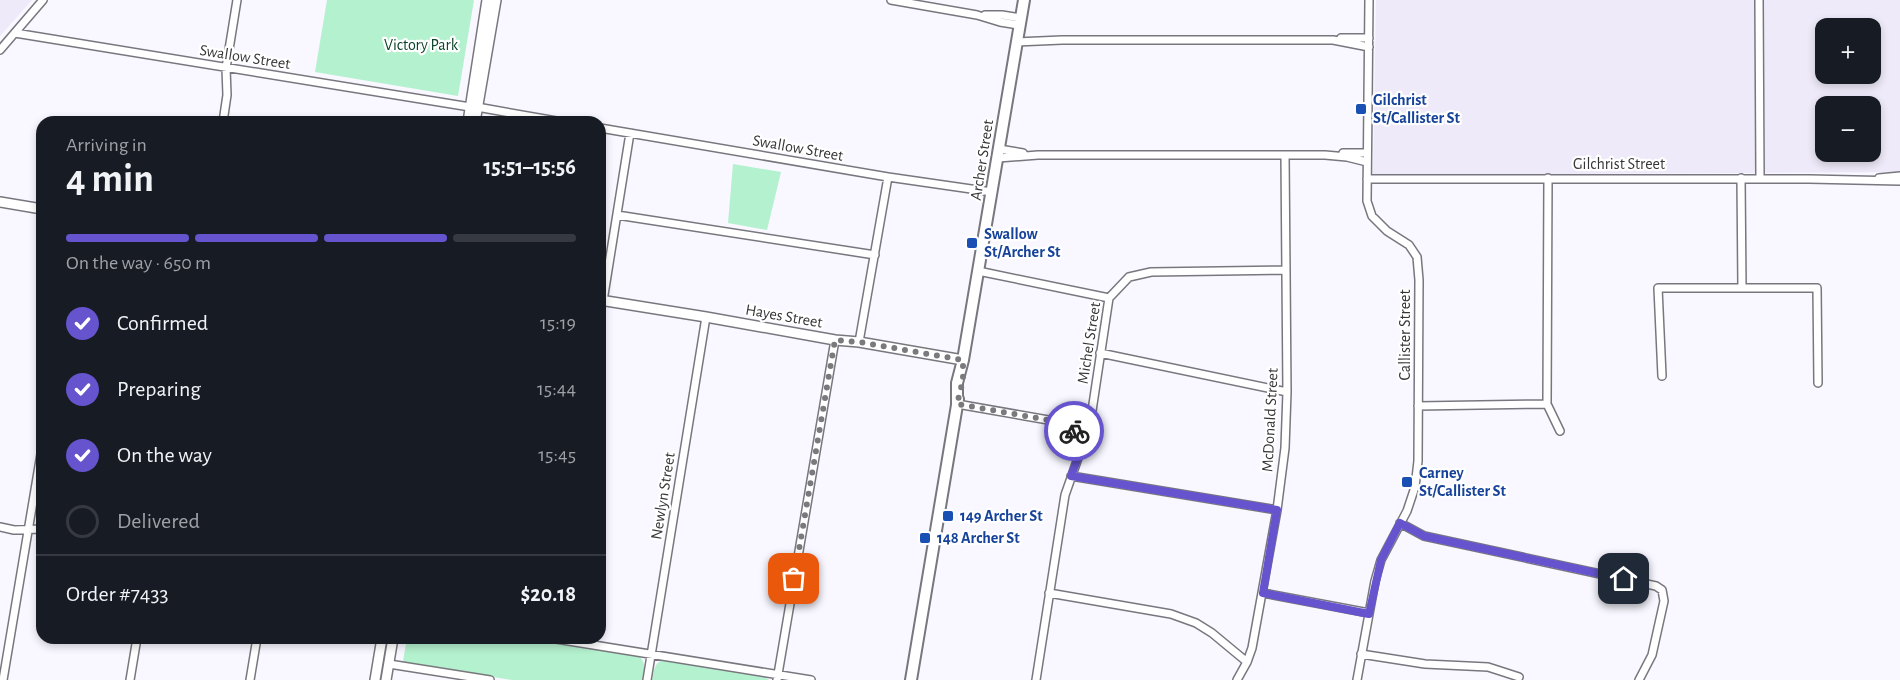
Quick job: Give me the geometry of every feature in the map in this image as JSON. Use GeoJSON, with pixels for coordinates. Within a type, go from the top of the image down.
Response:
{"type":"FeatureCollection","features":[{"type":"Feature","properties":{"kind":"main road","name":"Archer Street"},"geometry":{"type":"LineString","coordinates":[[911,680],[957,404],[963,380],[963,360],[1023,0]]}},
{"type":"Feature","properties":{"kind":"street"},"geometry":{"type":"LineString","coordinates":[[0,50],[43,0]]}},
{"type":"Feature","properties":{"kind":"street"},"geometry":{"type":"LineString","coordinates":[[224,116],[227,95],[226,68],[237,0]]}},
{"type":"Feature","properties":{"kind":"street"},"geometry":{"type":"LineString","coordinates":[[470,116],[489,7],[496,0]]}},
{"type":"Feature","properties":{"kind":"street"},"geometry":{"type":"LineString","coordinates":[[891,0],[977,15],[1018,30],[1062,40],[1333,40],[1369,47]]}},
{"type":"Feature","properties":{"kind":"street","name":"Callister Street"},"geometry":{"type":"LineString","coordinates":[[1357,680],[1381,560],[1407,511],[1415,487],[1418,461],[1419,280],[1417,257],[1409,245],[1387,231],[1372,216],[1367,201],[1369,0]]}},
{"type":"Feature","properties":{"kind":"street"},"geometry":{"type":"LineString","coordinates":[[1759,0],[1760,178]]}},
{"type":"Feature","properties":{"kind":"street","name":"Swallow Street"},"geometry":{"type":"LineString","coordinates":[[15,33],[526,116]]}},
{"type":"Feature","properties":{"kind":"street"},"geometry":{"type":"LineString","coordinates":[[1333,40],[1369,38]]}},
{"type":"Feature","properties":{"kind":"street"},"geometry":{"type":"LineString","coordinates":[[473,107],[474,116]]}},
{"type":"Feature","properties":{"kind":"street","name":"Swallow Street"},"geometry":{"type":"LineString","coordinates":[[606,129],[888,177],[992,192]]}},
{"type":"Feature","properties":{"kind":"street"},"geometry":{"type":"LineString","coordinates":[[606,278],[630,133]]}},
{"type":"Feature","properties":{"kind":"street"},"geometry":{"type":"LineString","coordinates":[[998,153],[1038,155],[1325,155],[1336,153],[1367,157]]}},
{"type":"Feature","properties":{"kind":"street","name":"McDonald Street"},"geometry":{"type":"LineString","coordinates":[[1237,680],[1252,648],[1277,510],[1285,448],[1287,392],[1285,155]]}},
{"type":"Feature","properties":{"kind":"street","name":"Gilchrist Street"},"geometry":{"type":"LineString","coordinates":[[1871,179],[1900,176]]}},
{"type":"Feature","properties":{"kind":"street"},"geometry":{"type":"LineString","coordinates":[[859,342],[888,177]]}},
{"type":"Feature","properties":{"kind":"street","name":"Gilchrist Street"},"geometry":{"type":"LineString","coordinates":[[1367,178],[1760,178],[1871,179],[1900,182]]}},
{"type":"Feature","properties":{"kind":"street"},"geometry":{"type":"LineString","coordinates":[[1548,178],[1547,404],[1560,431]]}},
{"type":"Feature","properties":{"kind":"street"},"geometry":{"type":"LineString","coordinates":[[1741,178],[1742,288]]}},
{"type":"Feature","properties":{"kind":"street"},"geometry":{"type":"LineString","coordinates":[[0,202],[36,208]]}},
{"type":"Feature","properties":{"kind":"street"},"geometry":{"type":"LineString","coordinates":[[617,215],[875,255]]}},
{"type":"Feature","properties":{"kind":"street","name":"Michel Street"},"geometry":{"type":"LineString","coordinates":[[1036,680],[1065,495],[1087,435],[1109,298],[1129,277],[1151,272],[1285,270]]}},
{"type":"Feature","properties":{"kind":"street"},"geometry":{"type":"LineString","coordinates":[[978,272],[1109,298]]}},
{"type":"Feature","properties":{"kind":"street"},"geometry":{"type":"LineString","coordinates":[[1662,376],[1658,288],[1818,288],[1818,382]]}},
{"type":"Feature","properties":{"kind":"street","name":"Hayes Street"},"geometry":{"type":"LineString","coordinates":[[606,302],[963,360]]}},
{"type":"Feature","properties":{"kind":"street","name":"Newlyn Street"},"geometry":{"type":"LineString","coordinates":[[647,680],[706,317]]}},
{"type":"Feature","properties":{"kind":"street"},"geometry":{"type":"LineString","coordinates":[[778,677],[835,340]]}},
{"type":"Feature","properties":{"kind":"street"},"geometry":{"type":"LineString","coordinates":[[1100,353],[1287,392]]}},
{"type":"Feature","properties":{"kind":"street"},"geometry":{"type":"LineString","coordinates":[[957,404],[1045,419],[1087,435]]}},
{"type":"Feature","properties":{"kind":"street"},"geometry":{"type":"LineString","coordinates":[[1418,406],[1547,404]]}},
{"type":"Feature","properties":{"kind":"street"},"geometry":{"type":"LineString","coordinates":[[1045,419],[1082,450]]}},
{"type":"Feature","properties":{"kind":"street"},"geometry":{"type":"LineString","coordinates":[[1071,476],[1277,510]]}},
{"type":"Feature","properties":{"kind":"street"},"geometry":{"type":"LineString","coordinates":[[3,680],[36,483]]}},
{"type":"Feature","properties":{"kind":"street"},"geometry":{"type":"LineString","coordinates":[[1400,523],[1424,536],[1656,586],[1662,590],[1664,601],[1652,655],[1639,680]]}},
{"type":"Feature","properties":{"kind":"street"},"geometry":{"type":"LineString","coordinates":[[0,527],[36,529]]}},
{"type":"Feature","properties":{"kind":"street"},"geometry":{"type":"LineString","coordinates":[[1049,593],[1171,614],[1196,623],[1212,633],[1247,662]]}},
{"type":"Feature","properties":{"kind":"street"},"geometry":{"type":"LineString","coordinates":[[1263,593],[1369,614]]}},
{"type":"Feature","properties":{"kind":"street"},"geometry":{"type":"LineString","coordinates":[[130,680],[135,644]]}},
{"type":"Feature","properties":{"kind":"street"},"geometry":{"type":"LineString","coordinates":[[250,680],[256,644]]}},
{"type":"Feature","properties":{"kind":"street"},"geometry":{"type":"LineString","coordinates":[[375,680],[381,644]]}},
{"type":"Feature","properties":{"kind":"street"},"geometry":{"type":"LineString","coordinates":[[386,680],[392,644]]}},
{"type":"Feature","properties":{"kind":"street"},"geometry":{"type":"LineString","coordinates":[[588,644],[778,677],[811,680]]}},
{"type":"Feature","properties":{"kind":"street"},"geometry":{"type":"LineString","coordinates":[[1361,654],[1425,664],[1488,667],[1519,678]]}},
{"type":"Feature","properties":{"kind":"street"},"geometry":{"type":"LineString","coordinates":[[378,662],[490,680]]}},
{"type":"Feature","properties":{"kind":"shaded area"},"geometry":{"type":"Polygon","coordinates":[[[0,0],[32,0],[0,36],[0,0]]]}},
{"type":"Feature","properties":{"kind":"shaded area"},"geometry":{"type":"Polygon","coordinates":[[[1376,0],[1900,0],[1900,172],[1373,175],[1376,0]]]}},
{"type":"Feature","properties":{"kind":"green space","name":"Victory Park"},"geometry":{"type":"Polygon","coordinates":[[[327,0],[474,0],[458,96],[315,72],[327,0]]]}},
{"type":"Feature","properties":{"kind":"green space"},"geometry":{"type":"Polygon","coordinates":[[[733,164],[781,172],[767,230],[728,223],[733,164]]]}},
{"type":"Feature","properties":{"kind":"green space"},"geometry":{"type":"Polygon","coordinates":[[[406,644],[568,644],[637,655],[644,666],[642,680],[512,680],[403,661],[406,644]]]}},
{"type":"Feature","properties":{"kind":"green space"},"geometry":{"type":"Polygon","coordinates":[[[664,660],[765,677],[769,680],[652,680],[656,665],[664,660]]]}},
{"type":"Feature","properties":{"kind":"way so far"},"geometry":{"type":"LineString","coordinates":[[794,579],[835,340],[963,360],[964,374],[957,404],[1054,421],[1074,431]]}},
{"type":"Feature","properties":{"kind":"place","name":"Gilchrist St/Callister St"},"geometry":{"type":"Point","coordinates":[1361,109]}},
{"type":"Feature","properties":{"kind":"place","name":"Swallow St/Archer St"},"geometry":{"type":"Point","coordinates":[972,243]}},
{"type":"Feature","properties":{"kind":"place","name":"Carney St/Callister St"},"geometry":{"type":"Point","coordinates":[1407,482]}},
{"type":"Feature","properties":{"kind":"place","name":"149 Archer St"},"geometry":{"type":"Point","coordinates":[948,516]}},
{"type":"Feature","properties":{"kind":"place","name":"148 Archer St"},"geometry":{"type":"Point","coordinates":[925,538]}},
{"type":"Feature","properties":{"kind":"route"},"geometry":{"type":"LineString","coordinates":[[1074,431],[1087,435],[1071,476],[1277,510],[1263,593],[1369,614],[1381,560],[1400,523],[1424,536],[1624,579]]}}]}
